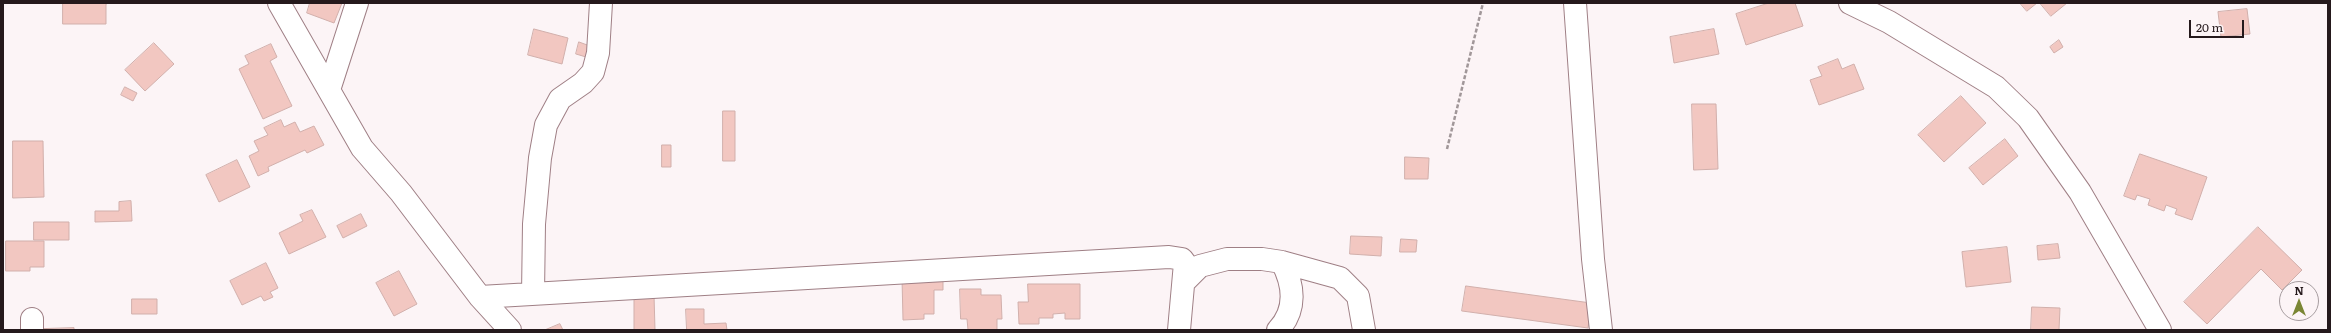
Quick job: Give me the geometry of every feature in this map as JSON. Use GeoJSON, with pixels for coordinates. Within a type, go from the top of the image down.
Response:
{"type":"FeatureCollection","features":[{"type":"Feature","properties":{"kind":"street"},"geometry":{"type":"LineString","coordinates":[[279,3],[362,148],[401,193],[480,298],[510,330]]}},
{"type":"Feature","properties":{"kind":"street"},"geometry":{"type":"LineString","coordinates":[[329,90],[357,3]]}},
{"type":"Feature","properties":{"kind":"street"},"geometry":{"type":"LineString","coordinates":[[533,294],[534,224],[540,158],[546,125],[560,99],[583,83],[593,72],[598,53],[601,3]]}},
{"type":"Feature","properties":{"kind":"street"},"geometry":{"type":"LineString","coordinates":[[1575,3],[1593,259],[1601,330]]}},
{"type":"Feature","properties":{"kind":"street"},"geometry":{"type":"LineString","coordinates":[[1850,3],[1889,22],[1996,87],[2028,118],[2080,192],[2160,330]]}},
{"type":"Feature","properties":{"kind":"street"},"geometry":{"type":"LineString","coordinates":[[480,298],[1169,257],[1182,259],[1185,263],[1179,330]]}},
{"type":"Feature","properties":{"kind":"street"},"geometry":{"type":"LineString","coordinates":[[1184,282],[1200,266],[1227,259],[1262,259],[1282,262],[1340,278],[1358,296],[1364,330]]}},
{"type":"Feature","properties":{"kind":"street"},"geometry":{"type":"LineString","coordinates":[[1278,330],[1289,313],[1293,296],[1290,278],[1282,262]]}},
{"type":"Feature","properties":{"kind":"path"},"geometry":{"type":"LineString","coordinates":[[1446,149],[1483,3]]}},
{"type":"Feature","properties":{"kind":"building"},"geometry":{"type":"Polygon","coordinates":[[[63,3],[109,3],[106,4],[106,24],[63,24],[63,3]]]}},
{"type":"Feature","properties":{"kind":"building"},"geometry":{"type":"Polygon","coordinates":[[[310,3],[342,3],[334,23],[307,13],[310,3]]]}},
{"type":"Feature","properties":{"kind":"building"},"geometry":{"type":"Polygon","coordinates":[[[1769,3],[1795,3],[1803,26],[1746,45],[1736,14],[1769,3]]]}},
{"type":"Feature","properties":{"kind":"building"},"geometry":{"type":"Polygon","coordinates":[[[2020,3],[2037,3],[2027,11],[2020,3]]]}},
{"type":"Feature","properties":{"kind":"building"},"geometry":{"type":"Polygon","coordinates":[[[2040,3],[2067,3],[2051,16],[2040,3]]]}},
{"type":"Feature","properties":{"kind":"building"},"geometry":{"type":"Polygon","coordinates":[[[2247,9],[2250,34],[2221,37],[2218,12],[2247,9]]]}},
{"type":"Feature","properties":{"kind":"building"},"geometry":{"type":"Polygon","coordinates":[[[534,29],[568,38],[562,64],[528,55],[534,29]]]}},
{"type":"Feature","properties":{"kind":"building"},"geometry":{"type":"Polygon","coordinates":[[[1714,29],[1719,54],[1674,63],[1670,37],[1714,29]]]}},
{"type":"Feature","properties":{"kind":"building"},"geometry":{"type":"Polygon","coordinates":[[[2059,40],[2063,47],[2054,53],[2050,47],[2059,40]]]}},
{"type":"Feature","properties":{"kind":"building"},"geometry":{"type":"Polygon","coordinates":[[[579,42],[590,46],[586,57],[576,54],[579,42]]]}},
{"type":"Feature","properties":{"kind":"building"},"geometry":{"type":"Polygon","coordinates":[[[154,43],[174,64],[145,91],[125,70],[154,43]]]}},
{"type":"Feature","properties":{"kind":"building"},"geometry":{"type":"Polygon","coordinates":[[[271,44],[277,57],[270,61],[292,106],[263,119],[239,69],[249,64],[245,56],[271,44]]]}},
{"type":"Feature","properties":{"kind":"building"},"geometry":{"type":"Polygon","coordinates":[[[1838,59],[1842,69],[1854,64],[1864,89],[1819,105],[1810,80],[1822,76],[1818,67],[1838,59]]]}},
{"type":"Feature","properties":{"kind":"building"},"geometry":{"type":"Polygon","coordinates":[[[125,87],[137,93],[133,101],[121,95],[125,87]]]}},
{"type":"Feature","properties":{"kind":"building"},"geometry":{"type":"Polygon","coordinates":[[[1961,96],[1986,123],[1944,162],[1918,135],[1961,96]]]}},
{"type":"Feature","properties":{"kind":"building"},"geometry":{"type":"Polygon","coordinates":[[[1692,104],[1716,104],[1718,169],[1694,170],[1692,104]]]}},
{"type":"Feature","properties":{"kind":"building"},"geometry":{"type":"Polygon","coordinates":[[[723,111],[735,111],[735,161],[723,161],[723,111]]]}},
{"type":"Feature","properties":{"kind":"building"},"geometry":{"type":"Polygon","coordinates":[[[281,120],[284,127],[295,122],[300,132],[314,126],[324,145],[307,153],[305,150],[268,167],[269,171],[258,176],[249,156],[259,151],[254,141],[268,135],[264,128],[281,120]]]}},
{"type":"Feature","properties":{"kind":"building"},"geometry":{"type":"Polygon","coordinates":[[[2005,139],[2018,156],[1983,185],[1969,168],[2005,139]]]}},
{"type":"Feature","properties":{"kind":"building"},"geometry":{"type":"Polygon","coordinates":[[[13,141],[43,141],[44,197],[13,198],[13,141]]]}},
{"type":"Feature","properties":{"kind":"building"},"geometry":{"type":"Polygon","coordinates":[[[662,145],[671,145],[671,167],[662,167],[662,145]]]}},
{"type":"Feature","properties":{"kind":"building"},"geometry":{"type":"Polygon","coordinates":[[[2140,154],[2207,177],[2192,220],[2175,214],[2177,209],[2166,205],[2164,211],[2148,205],[2150,199],[2137,195],[2135,200],[2124,196],[2140,154]]]}},
{"type":"Feature","properties":{"kind":"building"},"geometry":{"type":"Polygon","coordinates":[[[1405,157],[1429,158],[1428,179],[1405,179],[1405,157]]]}},
{"type":"Feature","properties":{"kind":"building"},"geometry":{"type":"Polygon","coordinates":[[[237,160],[250,187],[219,202],[206,175],[237,160]]]}},
{"type":"Feature","properties":{"kind":"building"},"geometry":{"type":"Polygon","coordinates":[[[131,201],[132,221],[95,222],[95,211],[119,211],[119,202],[131,201]]]}},
{"type":"Feature","properties":{"kind":"building"},"geometry":{"type":"Polygon","coordinates":[[[312,210],[326,237],[289,254],[279,233],[303,221],[300,215],[312,210]]]}},
{"type":"Feature","properties":{"kind":"building"},"geometry":{"type":"Polygon","coordinates":[[[361,214],[367,226],[343,238],[337,226],[361,214]]]}},
{"type":"Feature","properties":{"kind":"building"},"geometry":{"type":"Polygon","coordinates":[[[34,222],[69,222],[69,240],[34,240],[34,222]]]}},
{"type":"Feature","properties":{"kind":"building"},"geometry":{"type":"Polygon","coordinates":[[[2258,227],[2302,270],[2291,281],[2279,281],[2279,287],[2261,269],[2207,324],[2184,302],[2258,227]]]}},
{"type":"Feature","properties":{"kind":"building"},"geometry":{"type":"Polygon","coordinates":[[[1351,236],[1382,237],[1381,256],[1350,254],[1351,236]]]}},
{"type":"Feature","properties":{"kind":"building"},"geometry":{"type":"Polygon","coordinates":[[[1401,239],[1417,240],[1416,252],[1400,252],[1401,239]]]}},
{"type":"Feature","properties":{"kind":"building"},"geometry":{"type":"Polygon","coordinates":[[[6,241],[44,241],[44,267],[30,267],[30,271],[6,271],[6,241]]]}},
{"type":"Feature","properties":{"kind":"building"},"geometry":{"type":"Polygon","coordinates":[[[2058,244],[2060,258],[2038,260],[2037,246],[2058,244]]]}},
{"type":"Feature","properties":{"kind":"building"},"geometry":{"type":"Polygon","coordinates":[[[2007,247],[2011,282],[1966,287],[1962,252],[2007,247]]]}},
{"type":"Feature","properties":{"kind":"building"},"geometry":{"type":"Polygon","coordinates":[[[266,263],[278,288],[270,292],[273,297],[264,301],[261,296],[242,305],[230,281],[266,263]]]}},
{"type":"Feature","properties":{"kind":"building"},"geometry":{"type":"Polygon","coordinates":[[[399,271],[417,304],[394,316],[376,283],[399,271]]]}},
{"type":"Feature","properties":{"kind":"building"},"geometry":{"type":"Polygon","coordinates":[[[943,273],[943,290],[934,290],[934,314],[924,314],[924,319],[903,320],[902,278],[943,273]]]}},
{"type":"Feature","properties":{"kind":"building"},"geometry":{"type":"Polygon","coordinates":[[[1028,284],[1080,284],[1080,319],[1065,319],[1065,313],[1053,314],[1053,318],[1039,318],[1039,324],[1019,324],[1018,302],[1028,302],[1028,284]]]}},
{"type":"Feature","properties":{"kind":"building"},"geometry":{"type":"Polygon","coordinates":[[[1466,286],[1591,303],[1588,328],[1462,311],[1466,286]]]}},
{"type":"Feature","properties":{"kind":"building"},"geometry":{"type":"Polygon","coordinates":[[[960,289],[981,289],[981,295],[1001,295],[1002,319],[997,319],[997,330],[968,330],[967,319],[961,319],[960,289]]]}},
{"type":"Feature","properties":{"kind":"building"},"geometry":{"type":"Polygon","coordinates":[[[654,295],[655,330],[634,330],[634,296],[654,295]]]}},
{"type":"Feature","properties":{"kind":"building"},"geometry":{"type":"Polygon","coordinates":[[[132,299],[157,299],[157,314],[132,314],[132,299]]]}},
{"type":"Feature","properties":{"kind":"building"},"geometry":{"type":"Polygon","coordinates":[[[2032,307],[2060,308],[2059,330],[2031,330],[2032,307]]]}},
{"type":"Feature","properties":{"kind":"building"},"geometry":{"type":"Polygon","coordinates":[[[686,309],[704,309],[704,324],[726,323],[727,330],[687,330],[686,309]]]}},
{"type":"Feature","properties":{"kind":"building"},"geometry":{"type":"Polygon","coordinates":[[[560,324],[563,330],[545,330],[560,324]]]}},
{"type":"Feature","properties":{"kind":"building"},"geometry":{"type":"Polygon","coordinates":[[[74,328],[74,330],[44,330],[44,329],[74,328]]]}}]}
